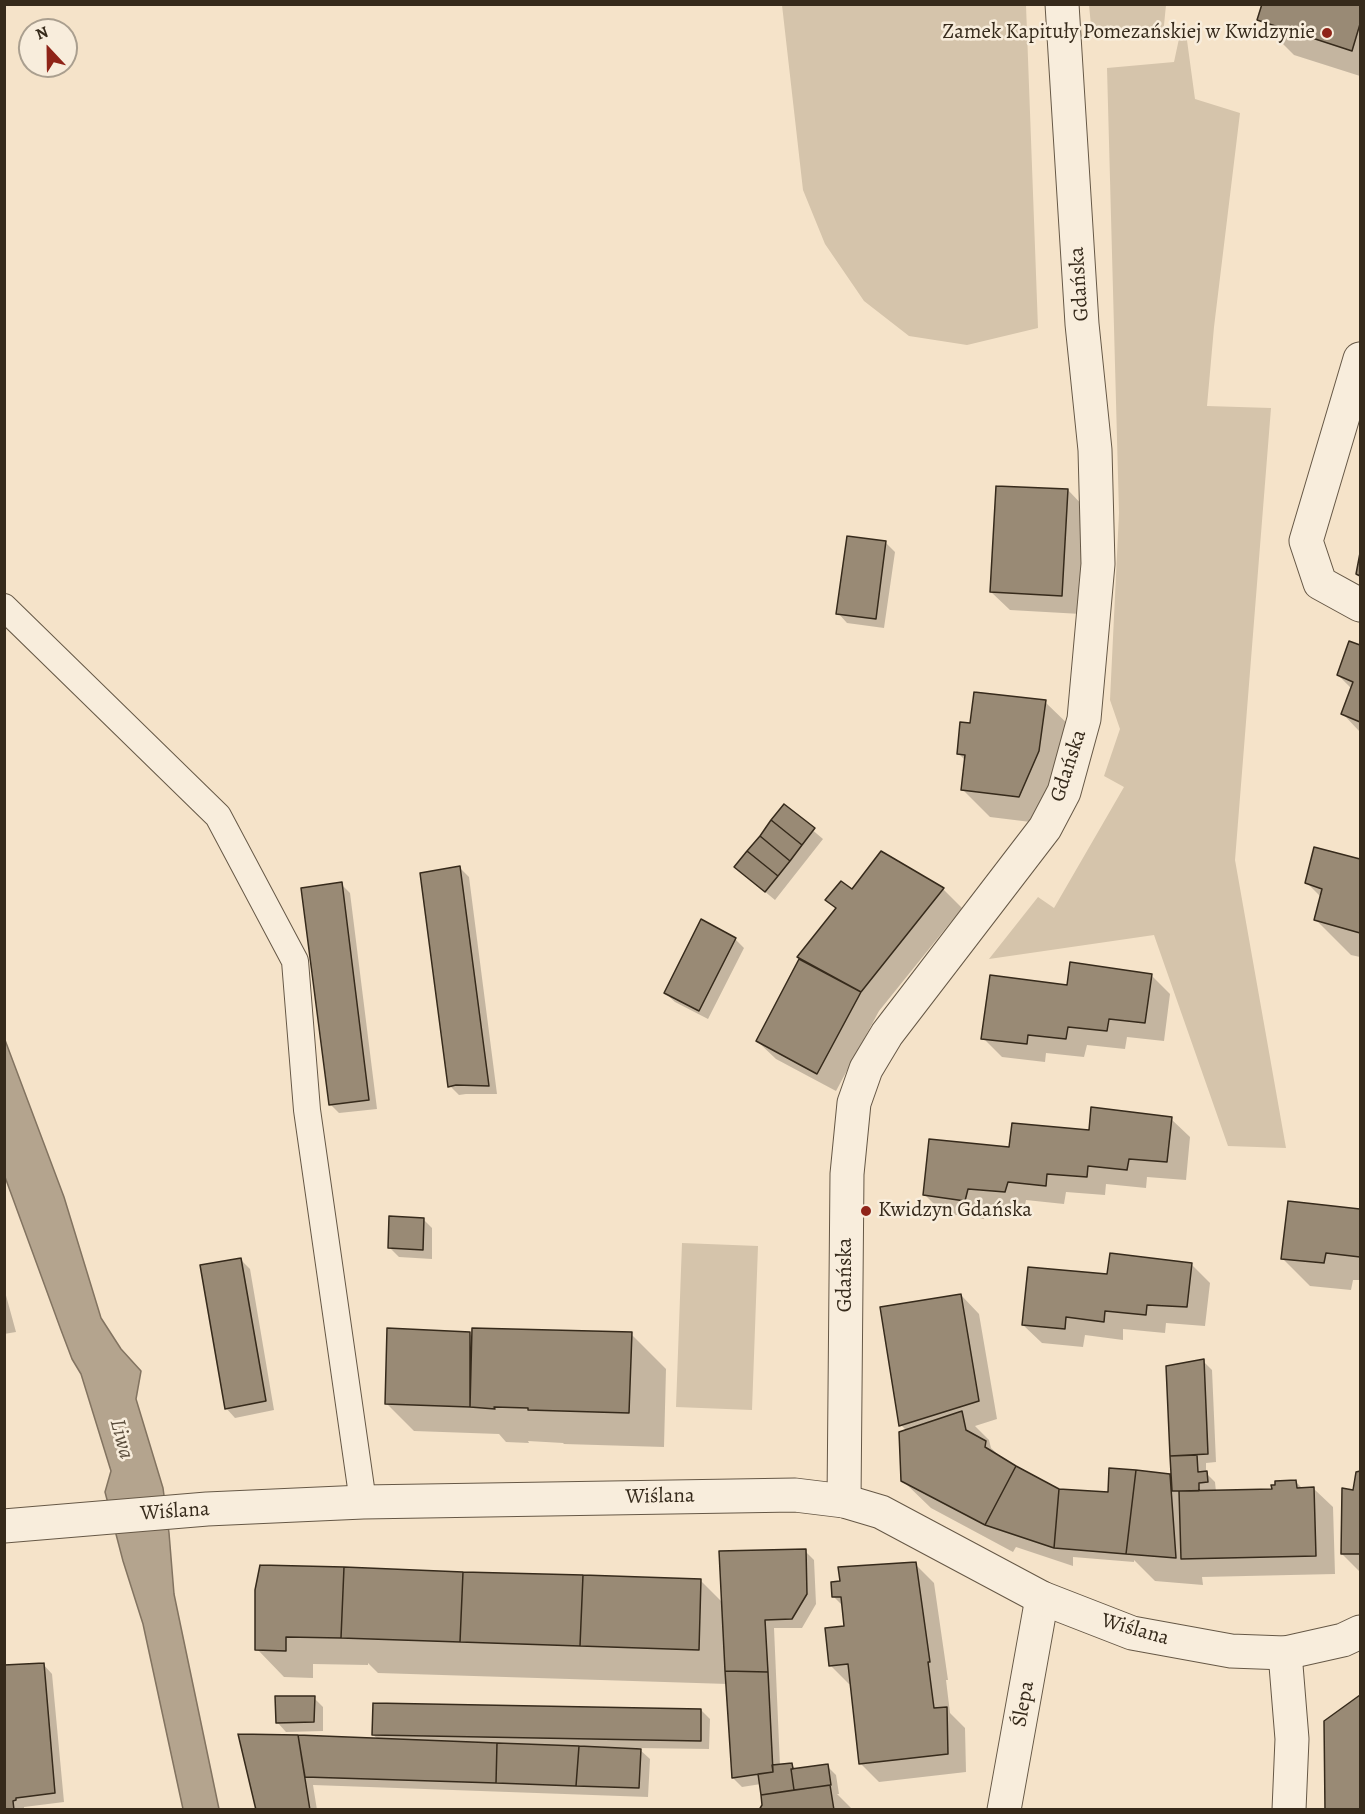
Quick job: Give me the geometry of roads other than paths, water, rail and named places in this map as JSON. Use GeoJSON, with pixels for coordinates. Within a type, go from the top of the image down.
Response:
{"type":"FeatureCollection","features":[{"type":"Feature","properties":{"kind":"street","name":"Gdańska"},"geometry":{"type":"LineString","coordinates":[[844,1501],[847,1173],[854,1103],[866,1069],[887,1034],[1045,828],[1064,792],[1084,719],[1098,564],[1095,450],[1082,324],[1062,4]]}},
{"type":"Feature","properties":{"kind":"street"},"geometry":{"type":"LineString","coordinates":[[1358,604],[1320,584],[1306,541],[1360,359]]}},
{"type":"Feature","properties":{"kind":"street","name":"Wiślana"},"geometry":{"type":"LineString","coordinates":[[4,1526],[207,1509],[363,1502],[795,1495],[844,1501],[881,1512],[1042,1598],[1132,1633],[1231,1652],[1285,1653],[1343,1640],[1360,1632]]}},
{"type":"Feature","properties":{"kind":"street","name":"Ślepa"},"geometry":{"type":"LineString","coordinates":[[1004,1809],[1042,1598]]}},
{"type":"Feature","properties":{"kind":"street"},"geometry":{"type":"LineString","coordinates":[[1285,1653],[1292,1739],[1289,1809]]}},
{"type":"Feature","properties":{"kind":"lane"},"geometry":{"type":"LineString","coordinates":[[4,607],[218,816],[295,960],[308,1110],[363,1502]]}},
{"type":"Feature","properties":{"kind":"water","name":"Liwa"},"geometry":{"type":"Polygon","coordinates":[[[5,1040],[64,1197],[101,1318],[121,1349],[141,1371],[136,1399],[163,1488],[174,1594],[219,1809],[183,1809],[143,1624],[105,1492],[111,1471],[81,1374],[72,1359],[5,1177],[5,1040]]]}},
{"type":"Feature","properties":{"kind":"place","name":"Zamek Kapituły Pomezańskiej w Kwidzynie"},"geometry":{"type":"Point","coordinates":[1327,33]}},
{"type":"Feature","properties":{"kind":"place","name":"Kwidzyn Gdańska"},"geometry":{"type":"Point","coordinates":[866,1211]}}]}
